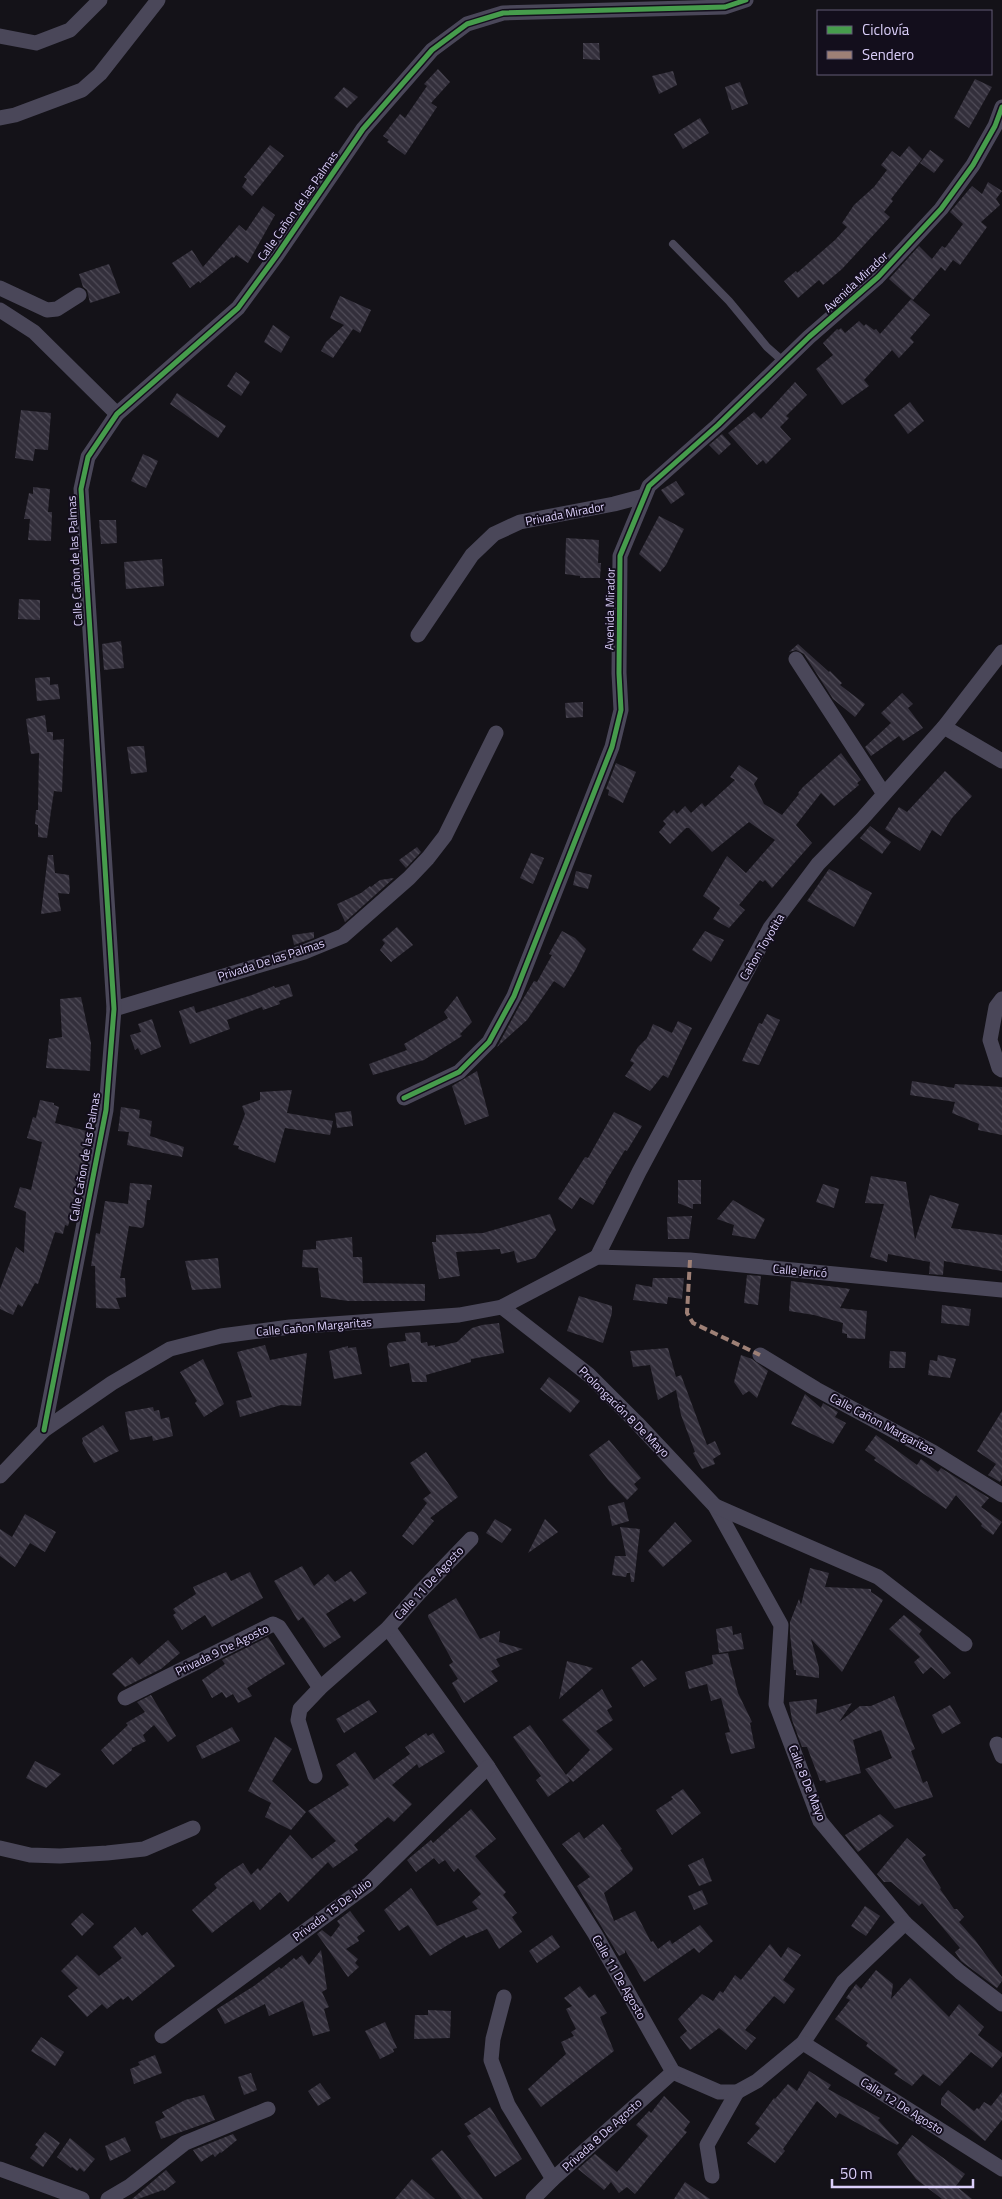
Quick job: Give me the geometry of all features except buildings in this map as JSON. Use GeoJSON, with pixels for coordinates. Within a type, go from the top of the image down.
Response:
{"type":"FeatureCollection","features":[{"type":"Feature","properties":{"kind":"street"},"geometry":{"type":"LineString","coordinates":[[0,36],[36,43],[70,30],[100,0]]}},
{"type":"Feature","properties":{"kind":"street"},"geometry":{"type":"LineString","coordinates":[[0,118],[15,115],[82,90],[100,74],[158,0]]}},
{"type":"Feature","properties":{"kind":"street","name":"Calle Cañon de las Palmas"},"geometry":{"type":"LineString","coordinates":[[44,1430],[106,1110],[114,1009],[81,488],[88,457],[116,414],[238,308],[277,255],[363,129],[432,50],[467,24],[503,13],[725,7],[746,0]]}},
{"type":"Feature","properties":{"kind":"street","name":"Avenida Mirador"},"geometry":{"type":"LineString","coordinates":[[404,1098],[459,1072],[489,1042],[517,987],[612,747],[621,710],[619,673],[620,556],[649,486],[878,278],[941,209],[973,165],[1002,107]]}},
{"type":"Feature","properties":{"kind":"street"},"geometry":{"type":"LineString","coordinates":[[0,288],[47,310],[57,310],[79,295]]}},
{"type":"Feature","properties":{"kind":"street"},"geometry":{"type":"LineString","coordinates":[[0,310],[40,337],[116,414]]}},
{"type":"Feature","properties":{"kind":"street","name":"Privada Mirador"},"geometry":{"type":"LineString","coordinates":[[418,635],[472,555],[494,534],[520,522],[614,504],[644,496]]}},
{"type":"Feature","properties":{"kind":"street","name":"Cañon Toyotita"},"geometry":{"type":"LineString","coordinates":[[597,1257],[639,1172],[770,928],[818,864],[944,727],[1002,652]]}},
{"type":"Feature","properties":{"kind":"street"},"geometry":{"type":"LineString","coordinates":[[796,659],[884,794]]}},
{"type":"Feature","properties":{"kind":"street"},"geometry":{"type":"LineString","coordinates":[[944,727],[1002,761]]}},
{"type":"Feature","properties":{"kind":"street","name":"Privada De las Palmas"},"geometry":{"type":"LineString","coordinates":[[114,1009],[304,952],[343,936],[409,878],[445,836],[496,733]]}},
{"type":"Feature","properties":{"kind":"street"},"geometry":{"type":"LineString","coordinates":[[1002,999],[996,1007],[990,1040],[998,1068],[1002,1070]]}},
{"type":"Feature","properties":{"kind":"street","name":"Calle Jericó"},"geometry":{"type":"LineString","coordinates":[[597,1257],[690,1260],[1002,1290]]}},
{"type":"Feature","properties":{"kind":"street","name":"Calle Cañon Margaritas"},"geometry":{"type":"LineString","coordinates":[[0,1476],[44,1430],[112,1383],[170,1349],[230,1334],[290,1327],[458,1315],[502,1307],[597,1257]]}},
{"type":"Feature","properties":{"kind":"street","name":"Prolongación 8 De Mayo"},"geometry":{"type":"LineString","coordinates":[[502,1307],[589,1375],[637,1422],[715,1506]]}},
{"type":"Feature","properties":{"kind":"street","name":"Calle Cañon Margaritas"},"geometry":{"type":"LineString","coordinates":[[760,1355],[816,1389],[933,1452],[1002,1495]]}},
{"type":"Feature","properties":{"kind":"street"},"geometry":{"type":"LineString","coordinates":[[715,1506],[878,1578],[965,1644]]}},
{"type":"Feature","properties":{"kind":"street","name":"Calle 8 De Mayo"},"geometry":{"type":"LineString","coordinates":[[715,1506],[781,1625],[776,1704],[820,1821],[905,1923],[960,1972],[1002,2004]]}},
{"type":"Feature","properties":{"kind":"street","name":"Calle 11 De Agosto"},"geometry":{"type":"LineString","coordinates":[[315,1776],[298,1720],[300,1710],[320,1688],[388,1628],[471,1539]]}},
{"type":"Feature","properties":{"kind":"street","name":"Privada 9 De Agosto"},"geometry":{"type":"LineString","coordinates":[[125,1698],[273,1624],[279,1627],[320,1688]]}},
{"type":"Feature","properties":{"kind":"street","name":"Calle 11 De Agosto"},"geometry":{"type":"LineString","coordinates":[[388,1628],[488,1767],[595,1934],[673,2072]]}},
{"type":"Feature","properties":{"kind":"street","name":"Privada 15 De Julio"},"geometry":{"type":"LineString","coordinates":[[162,2036],[369,1884],[488,1767]]}},
{"type":"Feature","properties":{"kind":"street"},"geometry":{"type":"LineString","coordinates":[[0,1848],[30,1855],[60,1856],[107,1853],[144,1849],[193,1828]]}},
{"type":"Feature","properties":{"kind":"street"},"geometry":{"type":"LineString","coordinates":[[673,2072],[719,2092],[737,2092],[757,2081],[803,2043],[843,1982],[905,1923]]}},
{"type":"Feature","properties":{"kind":"street"},"geometry":{"type":"LineString","coordinates":[[504,1997],[493,2039],[491,2060],[508,2105],[553,2179]]}},
{"type":"Feature","properties":{"kind":"street","name":"Calle 12 De Agosto"},"geometry":{"type":"LineString","coordinates":[[803,2043],[1002,2170]]}},
{"type":"Feature","properties":{"kind":"street","name":"Privada 8 De Agosto"},"geometry":{"type":"LineString","coordinates":[[533,2199],[673,2072]]}},
{"type":"Feature","properties":{"kind":"street"},"geometry":{"type":"LineString","coordinates":[[712,2176],[707,2145],[737,2092]]}},
{"type":"Feature","properties":{"kind":"street"},"geometry":{"type":"LineString","coordinates":[[108,2199],[130,2186],[185,2143],[268,2109]]}},
{"type":"Feature","properties":{"kind":"street"},"geometry":{"type":"LineString","coordinates":[[0,2170],[82,2199]]}},
{"type":"Feature","properties":{"kind":"lane"},"geometry":{"type":"LineString","coordinates":[[673,244],[729,302],[767,347],[784,362]]}},
{"type":"Feature","properties":{"kind":"marked path"},"geometry":{"type":"LineString","coordinates":[[690,1260],[687,1313],[693,1323],[760,1355]]}},
{"type":"Feature","properties":{"kind":"cycle path"},"geometry":{"type":"LineString","coordinates":[[44,1430],[106,1110],[114,1009],[81,489],[88,457],[117,414],[238,308],[277,255],[363,129],[432,50],[467,24],[503,13],[725,7],[746,0]]}},
{"type":"Feature","properties":{"kind":"cycle path"},"geometry":{"type":"LineString","coordinates":[[404,1098],[459,1072],[489,1042],[514,996],[612,747],[621,710],[619,673],[620,556],[649,486],[718,425],[809,337],[878,277],[941,209],[973,165],[995,126],[1002,107]]}}]}
